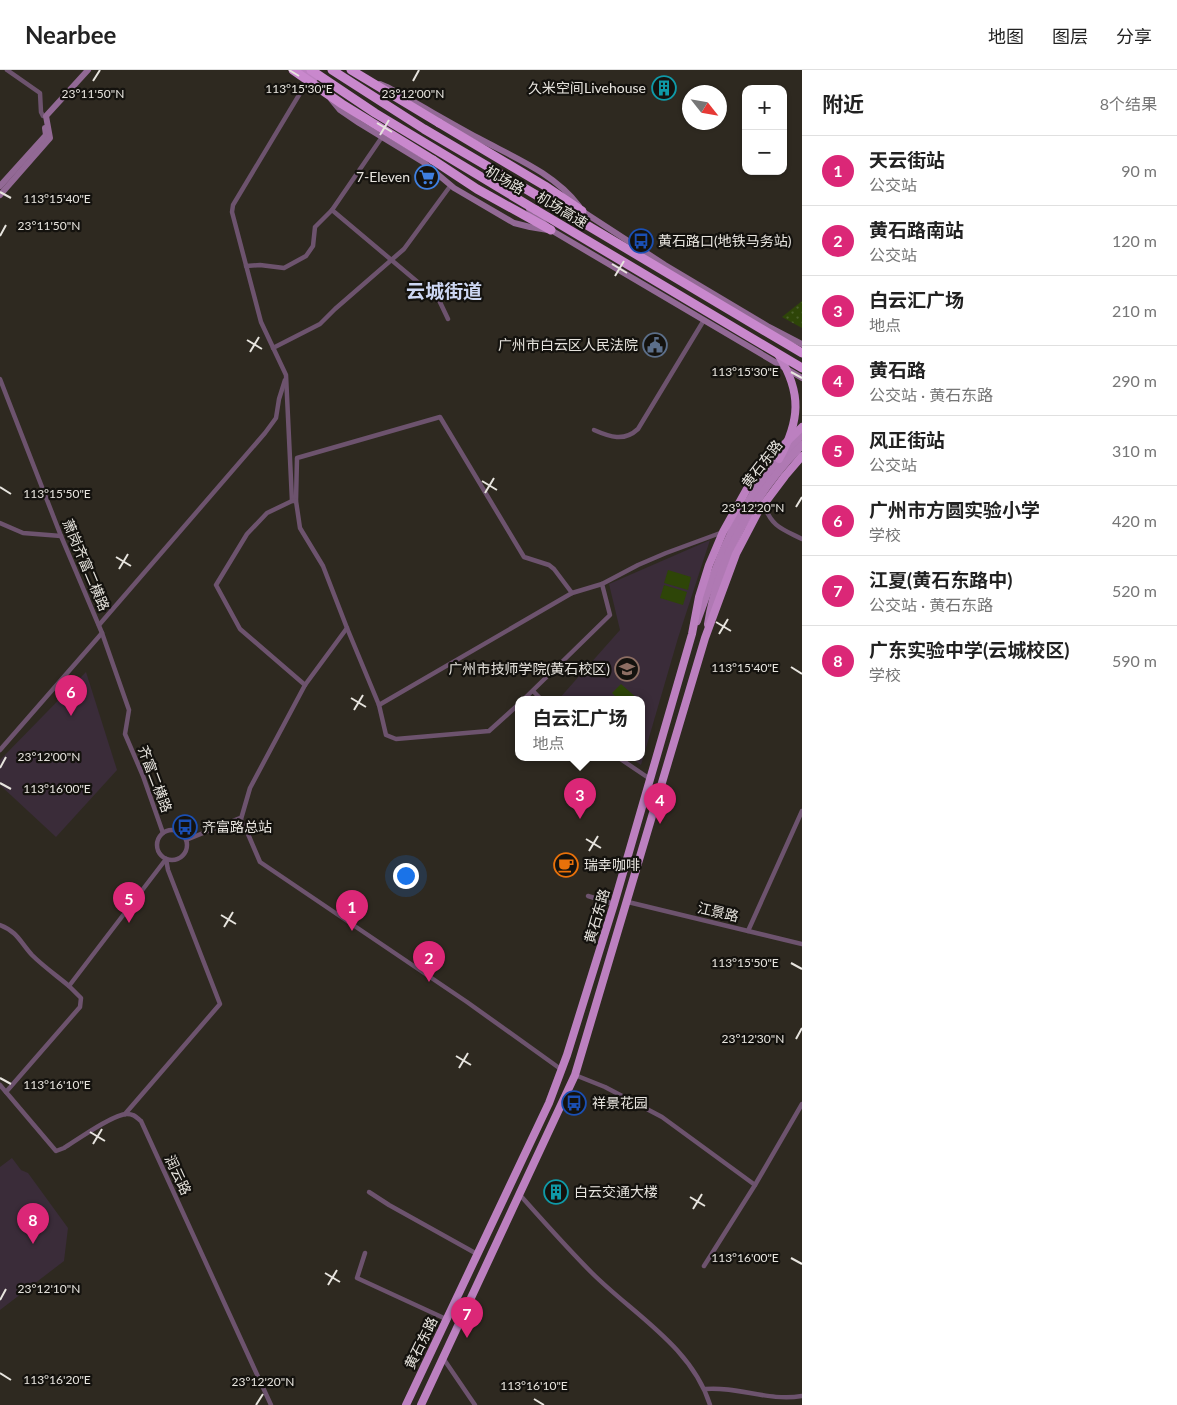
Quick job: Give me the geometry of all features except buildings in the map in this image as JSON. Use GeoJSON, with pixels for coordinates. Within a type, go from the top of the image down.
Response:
{"type":"FeatureCollection","features":[{"type":"Feature","properties":{"kind":"highway"},"geometry":{"type":"LineString","coordinates":[[293,70],[342,104],[477,189],[551,230]]}},
{"type":"Feature","properties":{"kind":"highway","name":"机场路"},"geometry":{"type":"LineString","coordinates":[[304,70],[311,72],[325,84],[393,127],[528,208],[585,238],[802,364]]}},
{"type":"Feature","properties":{"kind":"highway","name":"机场高速"},"geometry":{"type":"LineString","coordinates":[[332,70],[432,134],[802,353]]}},
{"type":"Feature","properties":{"kind":"highway","name":"机场路"},"geometry":{"type":"LineString","coordinates":[[337,70],[540,195],[586,227],[802,353]]}},
{"type":"Feature","properties":{"kind":"highway"},"geometry":{"type":"LineString","coordinates":[[351,70],[545,186],[582,211]]}},
{"type":"Feature","properties":{"kind":"highway","name":"机场高速"},"geometry":{"type":"LineString","coordinates":[[311,72],[418,140],[802,368]]}},
{"type":"Feature","properties":{"kind":"highway"},"geometry":{"type":"LineString","coordinates":[[772,348],[791,374],[798,402],[796,422],[779,459]]}},
{"type":"Feature","properties":{"kind":"highway"},"geometry":{"type":"LineString","coordinates":[[692,634],[704,579],[723,532],[738,503],[762,468],[800,432]]}},
{"type":"Feature","properties":{"kind":"highway"},"geometry":{"type":"LineString","coordinates":[[705,638],[736,554],[753,522],[764,504],[802,456]]}},
{"type":"Feature","properties":{"kind":"highway","name":"黄石东路"},"geometry":{"type":"LineString","coordinates":[[406,1405],[549,1103],[562,1070],[614,904],[692,634]]}},
{"type":"Feature","properties":{"kind":"highway","name":"黄石东路"},"geometry":{"type":"LineString","coordinates":[[421,1405],[576,1075],[705,638]]}},
{"type":"Feature","properties":{"kind":"main road"},"geometry":{"type":"LineString","coordinates":[[0,186],[46,135],[45,116],[86,70]]}},
{"type":"Feature","properties":{"kind":"main road"},"geometry":{"type":"LineString","coordinates":[[354,82],[388,86],[471,134],[507,152],[558,184],[569,194],[582,211]]}},
{"type":"Feature","properties":{"kind":"main road"},"geometry":{"type":"LineString","coordinates":[[325,84],[331,99],[340,110],[423,162],[451,185],[508,220],[530,228],[551,230],[585,238]]}},
{"type":"Feature","properties":{"kind":"main road"},"geometry":{"type":"LineString","coordinates":[[0,195],[50,138],[45,116]]}},
{"type":"Feature","properties":{"kind":"main road"},"geometry":{"type":"LineString","coordinates":[[540,195],[582,211],[649,255],[769,327],[802,344]]}},
{"type":"Feature","properties":{"kind":"main road"},"geometry":{"type":"LineString","coordinates":[[528,208],[551,230],[802,378]]}},
{"type":"Feature","properties":{"kind":"main road"},"geometry":{"type":"LineString","coordinates":[[756,351],[764,345],[769,337],[769,327]]}},
{"type":"Feature","properties":{"kind":"main road","name":"黄石东路"},"geometry":{"type":"LineString","coordinates":[[705,638],[715,593],[739,525],[756,490],[800,432]]}},
{"type":"Feature","properties":{"kind":"main road","name":"黄石东路"},"geometry":{"type":"LineString","coordinates":[[692,634],[721,555],[739,525],[772,479],[802,445]]}},
{"type":"Feature","properties":{"kind":"street"},"geometry":{"type":"LineString","coordinates":[[6,70],[40,93],[41,112],[45,116]]}},
{"type":"Feature","properties":{"kind":"street"},"geometry":{"type":"LineString","coordinates":[[311,72],[233,205],[232,212],[261,322],[286,375],[294,501],[300,528],[322,566],[379,705],[386,735],[396,739],[489,730],[515,707]]}},
{"type":"Feature","properties":{"kind":"street"},"geometry":{"type":"LineString","coordinates":[[246,266],[260,265],[284,268],[306,256],[313,246],[315,227],[332,210],[382,137]]}},
{"type":"Feature","properties":{"kind":"street"},"geometry":{"type":"LineString","coordinates":[[273,348],[320,324],[404,249],[451,185]]}},
{"type":"Feature","properties":{"kind":"street"},"geometry":{"type":"LineString","coordinates":[[332,210],[439,300],[448,319]]}},
{"type":"Feature","properties":{"kind":"street"},"geometry":{"type":"LineString","coordinates":[[594,430],[610,437],[622,438],[638,429],[704,320]]}},
{"type":"Feature","properties":{"kind":"street"},"geometry":{"type":"LineString","coordinates":[[99,625],[265,433],[276,418],[286,375]]}},
{"type":"Feature","properties":{"kind":"street","name":"萧岗齐富二横路"},"geometry":{"type":"LineString","coordinates":[[0,379],[61,536],[102,633],[129,710],[125,734]]}},
{"type":"Feature","properties":{"kind":"street"},"geometry":{"type":"LineString","coordinates":[[294,501],[297,458],[440,417],[524,557],[549,564],[572,593]]}},
{"type":"Feature","properties":{"kind":"street"},"geometry":{"type":"LineString","coordinates":[[294,501],[267,513],[247,534],[216,585],[240,629],[305,686]]}},
{"type":"Feature","properties":{"kind":"street"},"geometry":{"type":"LineString","coordinates":[[764,504],[772,522],[802,538]]}},
{"type":"Feature","properties":{"kind":"street"},"geometry":{"type":"LineString","coordinates":[[0,523],[23,533],[61,536]]}},
{"type":"Feature","properties":{"kind":"street"},"geometry":{"type":"LineString","coordinates":[[379,705],[572,593],[602,584],[638,565],[723,532]]}},
{"type":"Feature","properties":{"kind":"street"},"geometry":{"type":"LineString","coordinates":[[527,696],[610,615],[602,584]]}},
{"type":"Feature","properties":{"kind":"street"},"geometry":{"type":"LineString","coordinates":[[347,628],[305,686],[250,788],[241,819],[260,862],[467,1002],[562,1070]]}},
{"type":"Feature","properties":{"kind":"street"},"geometry":{"type":"LineString","coordinates":[[0,750],[102,633]]}},
{"type":"Feature","properties":{"kind":"street"},"geometry":{"type":"LineString","coordinates":[[533,691],[538,696]]}},
{"type":"Feature","properties":{"kind":"street","name":"齐富二横路"},"geometry":{"type":"LineString","coordinates":[[125,734],[143,776],[163,833]]}},
{"type":"Feature","properties":{"kind":"street"},"geometry":{"type":"LineString","coordinates":[[623,761],[650,779]]}},
{"type":"Feature","properties":{"kind":"street"},"geometry":{"type":"LineString","coordinates":[[748,931],[802,811]]}},
{"type":"Feature","properties":{"kind":"street"},"geometry":{"type":"LineString","coordinates":[[186,840],[241,819]]}},
{"type":"Feature","properties":{"kind":"street"},"geometry":{"type":"LineString","coordinates":[[0,1085],[56,1151],[113,1118],[125,1114],[220,1004],[168,870],[166,859],[157,848],[158,840],[163,833],[170,830],[177,831],[183,835],[187,847],[183,855],[176,859],[166,859]]}},
{"type":"Feature","properties":{"kind":"street"},"geometry":{"type":"LineString","coordinates":[[69,986],[166,859]]}},
{"type":"Feature","properties":{"kind":"street"},"geometry":{"type":"LineString","coordinates":[[588,896],[614,904]]}},
{"type":"Feature","properties":{"kind":"street","name":"江景路"},"geometry":{"type":"LineString","coordinates":[[628,902],[802,944]]}},
{"type":"Feature","properties":{"kind":"street"},"geometry":{"type":"LineString","coordinates":[[0,925],[10,929],[31,954],[81,998],[80,1007],[6,1092]]}},
{"type":"Feature","properties":{"kind":"street"},"geometry":{"type":"LineString","coordinates":[[576,1075],[605,1087],[662,1117],[755,1185]]}},
{"type":"Feature","properties":{"kind":"street"},"geometry":{"type":"LineString","coordinates":[[704,1266],[755,1185],[802,1104]]}},
{"type":"Feature","properties":{"kind":"street","name":"润云路"},"geometry":{"type":"LineString","coordinates":[[125,1114],[135,1115],[141,1121],[271,1405]]}},
{"type":"Feature","properties":{"kind":"street"},"geometry":{"type":"LineString","coordinates":[[369,1192],[389,1206],[477,1254]]}},
{"type":"Feature","properties":{"kind":"street"},"geometry":{"type":"LineString","coordinates":[[520,1195],[593,1274],[676,1349],[705,1389],[710,1405]]}},
{"type":"Feature","properties":{"kind":"street"},"geometry":{"type":"LineString","coordinates":[[365,1253],[358,1278],[446,1320]]}},
{"type":"Feature","properties":{"kind":"street"},"geometry":{"type":"LineString","coordinates":[[443,1358],[476,1405]]}},
{"type":"Feature","properties":{"kind":"street"},"geometry":{"type":"LineString","coordinates":[[705,1389],[719,1388],[788,1399],[802,1396]]}},
{"type":"Feature","properties":{"kind":"shaded area","name":"广州市技师学院(黄石校区)"},"geometry":{"type":"Polygon","coordinates":[[[710,540],[678,638],[645,751],[645,696],[562,696],[620,630],[609,584],[710,540]]]}},
{"type":"Feature","properties":{"kind":"shaded area"},"geometry":{"type":"Polygon","coordinates":[[[86,672],[117,770],[56,837],[0,785],[0,760],[86,672]]]}},
{"type":"Feature","properties":{"kind":"shaded area"},"geometry":{"type":"Polygon","coordinates":[[[12,1158],[21,1170],[28,1173],[68,1228],[64,1261],[0,1310],[0,1167],[12,1158]]]}},
{"type":"Feature","properties":{"kind":"green space"},"geometry":{"type":"Polygon","coordinates":[[[802,301],[802,328],[782,317],[802,301]]]}},
{"type":"Feature","properties":{"kind":"green space"},"geometry":{"type":"Polygon","coordinates":[[[668,570],[691,577],[688,590],[664,583],[668,570]]]}},
{"type":"Feature","properties":{"kind":"green space"},"geometry":{"type":"Polygon","coordinates":[[[664,585],[687,592],[683,605],[660,598],[664,585]]]}},
{"type":"Feature","properties":{"kind":"green space"},"geometry":{"type":"Polygon","coordinates":[[[621,684],[634,696],[615,696],[612,693],[621,684]]]}},
{"type":"Feature","properties":{"kind":"place","name":"久米空间Livehouse"},"geometry":{"type":"Point","coordinates":[664,88]}},
{"type":"Feature","properties":{"kind":"place","name":"7-Eleven"},"geometry":{"type":"Point","coordinates":[427,177]}},
{"type":"Feature","properties":{"kind":"place","name":"黄石路口(地铁马务站)"},"geometry":{"type":"Point","coordinates":[641,241]}},
{"type":"Feature","properties":{"kind":"place","name":"广州市白云区人民法院"},"geometry":{"type":"Point","coordinates":[655,345]}},
{"type":"Feature","properties":{"kind":"place","name":"广州市技师学院(黄石校区)"},"geometry":{"type":"Point","coordinates":[627,669]}},
{"type":"Feature","properties":{"kind":"place","name":"广州市方圆实验小学"},"geometry":{"type":"Point","coordinates":[71,716]}},
{"type":"Feature","properties":{"kind":"place","name":"白云汇广场"},"geometry":{"type":"Point","coordinates":[580,819]}},
{"type":"Feature","properties":{"kind":"place","name":"黄石路"},"geometry":{"type":"Point","coordinates":[660,824]}},
{"type":"Feature","properties":{"kind":"place","name":"齐富路总站"},"geometry":{"type":"Point","coordinates":[185,827]}},
{"type":"Feature","properties":{"kind":"place","name":"瑞幸咖啡"},"geometry":{"type":"Point","coordinates":[566,865]}},
{"type":"Feature","properties":{"kind":"place","name":"风正街站"},"geometry":{"type":"Point","coordinates":[129,923]}},
{"type":"Feature","properties":{"kind":"place","name":"天云街站"},"geometry":{"type":"Point","coordinates":[352,931]}},
{"type":"Feature","properties":{"kind":"place","name":"黄石路南站"},"geometry":{"type":"Point","coordinates":[429,982]}},
{"type":"Feature","properties":{"kind":"place","name":"祥景花园"},"geometry":{"type":"Point","coordinates":[574,1103]}},
{"type":"Feature","properties":{"kind":"place","name":"白云交通大楼"},"geometry":{"type":"Point","coordinates":[556,1192]}},
{"type":"Feature","properties":{"kind":"place","name":"广东实验中学(云城校区)"},"geometry":{"type":"Point","coordinates":[33,1244]}},
{"type":"Feature","properties":{"kind":"place","name":"江夏(黄石东路中)"},"geometry":{"type":"Point","coordinates":[467,1338]}},
{"type":"Feature","properties":{"kind":"district","name":"云城街道"},"geometry":{"type":"Point","coordinates":[444,291]}}]}
